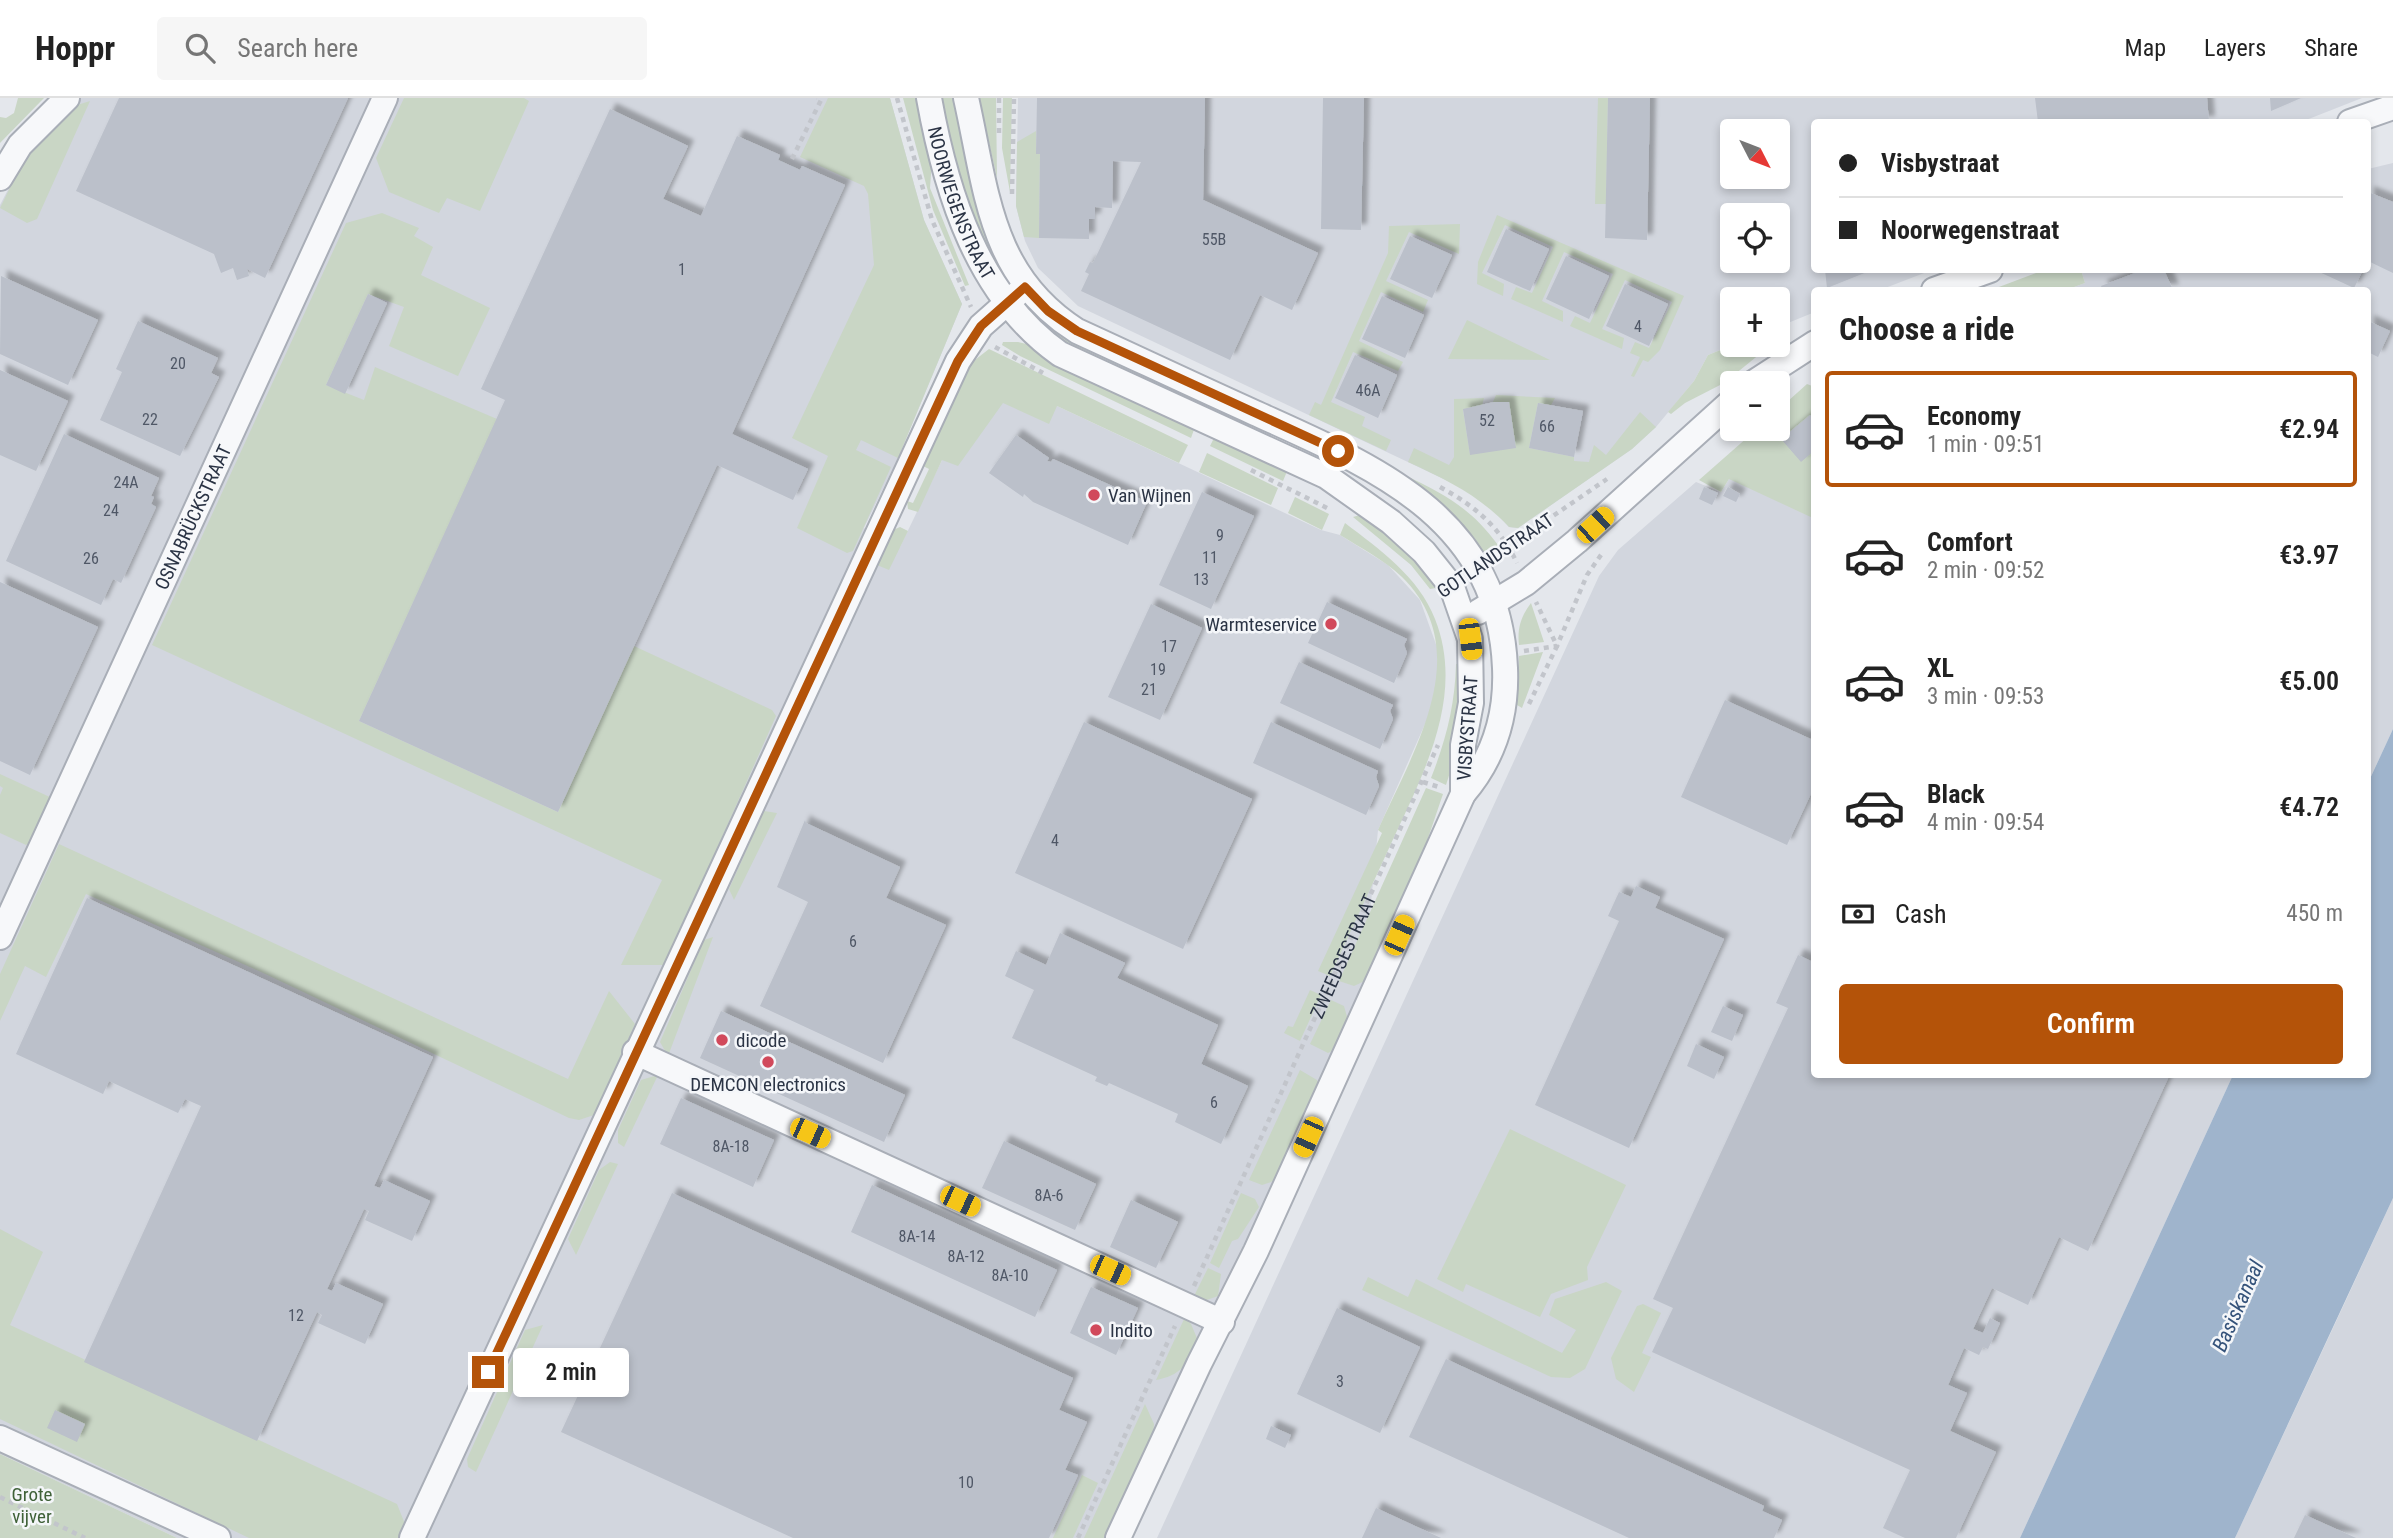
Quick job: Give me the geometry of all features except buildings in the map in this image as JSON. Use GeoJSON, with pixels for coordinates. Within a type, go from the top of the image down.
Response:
{"type":"FeatureCollection","features":[{"type":"Feature","properties":{"kind":"street"},"geometry":{"type":"LineString","coordinates":[[0,178],[20,145],[67,98]]}},
{"type":"Feature","properties":{"kind":"street","name":"OSNABRÜCKSTRAAT"},"geometry":{"type":"LineString","coordinates":[[0,937],[385,98]]}},
{"type":"Feature","properties":{"kind":"street","name":"NOORWEGENSTRAAT"},"geometry":{"type":"LineString","coordinates":[[929,98],[966,228],[982,269],[1005,304]]}},
{"type":"Feature","properties":{"kind":"street","name":"NOORWEGENSTRAAT"},"geometry":{"type":"LineString","coordinates":[[412,1538],[635,1052],[958,361],[981,326],[1025,287],[1007,261],[994,222],[966,98]]}},
{"type":"Feature","properties":{"kind":"street"},"geometry":{"type":"LineString","coordinates":[[2359,119],[2393,107]]}},
{"type":"Feature","properties":{"kind":"street"},"geometry":{"type":"LineString","coordinates":[[2371,130],[2393,125]]}},
{"type":"Feature","properties":{"kind":"street"},"geometry":{"type":"LineString","coordinates":[[1942,287],[1982,273]]}},
{"type":"Feature","properties":{"kind":"street","name":"VISBYSTRAAT"},"geometry":{"type":"LineString","coordinates":[[1025,287],[1048,311],[1077,331],[1360,461],[1398,483],[1443,522],[1478,568],[1493,605],[1505,654],[1500,723],[1480,774],[1462,794]]}},
{"type":"Feature","properties":{"kind":"street","name":"VISBYSTRAAT"},"geometry":{"type":"LineString","coordinates":[[1005,304],[1033,334],[1060,354],[1307,466],[1358,496],[1424,552],[1452,587],[1465,619],[1472,668],[1471,703],[1463,746],[1462,794]]}},
{"type":"Feature","properties":{"kind":"street"},"geometry":{"type":"LineString","coordinates":[[1772,371],[1811,346]]}},
{"type":"Feature","properties":{"kind":"street","name":"GOTLANDSTRAAT"},"geometry":{"type":"LineString","coordinates":[[1465,619],[1493,605],[1577,541],[1720,412]]}},
{"type":"Feature","properties":{"kind":"street"},"geometry":{"type":"LineString","coordinates":[[1118,1538],[1193,1377],[1222,1322],[1462,794]]}},
{"type":"Feature","properties":{"kind":"street"},"geometry":{"type":"LineString","coordinates":[[635,1052],[1222,1322]]}},
{"type":"Feature","properties":{"kind":"street"},"geometry":{"type":"LineString","coordinates":[[0,1438],[218,1538]]}},
{"type":"Feature","properties":{"kind":"path"},"geometry":{"type":"LineString","coordinates":[[792,159],[821,100],[817,98]]}},
{"type":"Feature","properties":{"kind":"path"},"geometry":{"type":"LineString","coordinates":[[1008,204],[1012,193],[1014,98]]}},
{"type":"Feature","properties":{"kind":"path"},"geometry":{"type":"LineString","coordinates":[[981,326],[996,348],[1052,377]]}},
{"type":"Feature","properties":{"kind":"path"},"geometry":{"type":"LineString","coordinates":[[1250,470],[1336,513]]}},
{"type":"Feature","properties":{"kind":"path","name":"GOTLANDSTRAAT"},"geometry":{"type":"LineString","coordinates":[[1478,568],[1616,473]]}},
{"type":"Feature","properties":{"kind":"path"},"geometry":{"type":"LineString","coordinates":[[1557,646],[1587,575],[1607,546]]}},
{"type":"Feature","properties":{"kind":"path","name":"ZWEEDSESTRAAT"},"geometry":{"type":"LineString","coordinates":[[1078,1538],[1441,736]]}},
{"type":"Feature","properties":{"kind":"path"},"geometry":{"type":"LineString","coordinates":[[0,1497],[85,1538]]}},
{"type":"Feature","properties":{"kind":"shaded area"},"geometry":{"type":"Polygon","coordinates":[[[79,98],[890,98],[924,220],[962,304],[898,458],[864,528],[900,547],[942,460],[983,397],[1057,406],[1321,530],[1340,535],[1388,565],[1420,600],[1437,647],[1438,671],[1433,706],[1378,830],[1362,997],[1111,1538],[177,1538],[0,1454],[0,205],[25,157],[79,98]]]}},
{"type":"Feature","properties":{"kind":"shaded area"},"geometry":{"type":"Polygon","coordinates":[[[1018,98],[2362,98],[2309,119],[1811,119],[1811,273],[1924,273],[1888,287],[1811,287],[1811,314],[1790,322],[1790,287],[1720,287],[1720,350],[1708,355],[1694,381],[1656,427],[1632,449],[1518,528],[1509,527],[1491,508],[1467,490],[1078,306],[1038,268],[1025,241],[1016,206],[1018,98]]]}},
{"type":"Feature","properties":{"kind":"shaded area"},"geometry":{"type":"Polygon","coordinates":[[[2393,163],[2393,729],[2371,777],[2371,287],[2074,287],[2085,283],[2082,273],[2371,273],[2371,168],[2393,163]]]}},
{"type":"Feature","properties":{"kind":"shaded area"},"geometry":{"type":"Polygon","coordinates":[[[1811,410],[1811,1078],[2232,1078],[2020,1538],[1157,1538],[1599,576],[1618,550],[1696,482],[1721,492],[1729,479],[1774,441],[1790,441],[1790,428],[1811,410]]]}},
{"type":"Feature","properties":{"kind":"shaded area"},"geometry":{"type":"Polygon","coordinates":[[[2393,1198],[2393,1538],[2235,1538],[2347,1298],[2393,1198]]]}},
{"type":"Feature","properties":{"kind":"green space"},"geometry":{"type":"Polygon","coordinates":[[[18,98],[44,98],[0,143],[0,117],[6,118],[14,113],[18,98]]]}},
{"type":"Feature","properties":{"kind":"green space"},"geometry":{"type":"Polygon","coordinates":[[[404,98],[524,98],[529,101],[480,211],[447,198],[439,213],[389,192],[376,158],[404,98]]]}},
{"type":"Feature","properties":{"kind":"green space"},"geometry":{"type":"Polygon","coordinates":[[[828,98],[890,98],[924,220],[962,304],[898,458],[861,440],[856,450],[891,467],[853,551],[847,553],[797,528],[828,456],[792,438],[874,265],[868,194],[864,186],[800,157],[828,98]]]}},
{"type":"Feature","properties":{"kind":"green space"},"geometry":{"type":"Polygon","coordinates":[[[903,98],[924,98],[933,146],[930,188],[969,285],[965,286],[933,210],[903,98]]]}},
{"type":"Feature","properties":{"kind":"green space"},"geometry":{"type":"Polygon","coordinates":[[[936,98],[956,98],[990,253],[985,258],[936,98]]]}},
{"type":"Feature","properties":{"kind":"green space"},"geometry":{"type":"Polygon","coordinates":[[[979,98],[996,98],[997,178],[979,98]]]}},
{"type":"Feature","properties":{"kind":"green space"},"geometry":{"type":"Polygon","coordinates":[[[1003,98],[1012,98],[1010,192],[1002,148],[1003,98]]]}},
{"type":"Feature","properties":{"kind":"green space"},"geometry":{"type":"Polygon","coordinates":[[[1598,98],[1608,98],[1606,204],[1595,204],[1598,98]]]}},
{"type":"Feature","properties":{"kind":"green space"},"geometry":{"type":"Polygon","coordinates":[[[90,101],[37,219],[27,223],[0,208],[25,157],[74,106],[90,101]]]}},
{"type":"Feature","properties":{"kind":"green space"},"geometry":{"type":"Polygon","coordinates":[[[1036,131],[1036,154],[1040,154],[1039,238],[1024,237],[1016,206],[1017,142],[1036,131]]]}},
{"type":"Feature","properties":{"kind":"green space"},"geometry":{"type":"Polygon","coordinates":[[[382,213],[419,228],[414,236],[433,247],[421,275],[490,308],[458,376],[389,346],[404,307],[368,294],[326,385],[364,400],[375,367],[497,419],[359,721],[558,812],[634,646],[772,710],[776,716],[665,965],[621,965],[662,880],[152,645],[346,223],[382,213]]]}},
{"type":"Feature","properties":{"kind":"green space"},"geometry":{"type":"Polygon","coordinates":[[[1497,215],[1684,296],[1660,350],[1648,362],[1643,360],[1634,377],[1631,376],[1640,357],[1630,353],[1635,342],[1649,348],[1672,302],[1625,280],[1602,329],[1624,338],[1622,349],[1570,326],[1575,316],[1590,323],[1613,274],[1564,252],[1542,301],[1563,311],[1563,322],[1511,299],[1516,287],[1532,293],[1553,247],[1505,225],[1482,273],[1504,284],[1503,296],[1477,284],[1478,262],[1497,215]]]}},
{"type":"Feature","properties":{"kind":"green space"},"geometry":{"type":"Polygon","coordinates":[[[1460,224],[1459,254],[1409,232],[1386,281],[1428,300],[1423,312],[1381,292],[1359,341],[1403,362],[1398,371],[1353,352],[1331,402],[1365,417],[1362,426],[1391,440],[1386,451],[1309,415],[1315,402],[1321,405],[1388,253],[1389,226],[1460,224]]]}},
{"type":"Feature","properties":{"kind":"green space"},"geometry":{"type":"Polygon","coordinates":[[[2036,273],[2082,273],[2085,283],[2074,287],[1999,287],[2036,273]]]}},
{"type":"Feature","properties":{"kind":"green space"},"geometry":{"type":"Polygon","coordinates":[[[1040,310],[1207,402],[1204,408],[1074,351],[1031,317],[1040,310]]]}},
{"type":"Feature","properties":{"kind":"green space"},"geometry":{"type":"Polygon","coordinates":[[[1467,320],[1550,360],[1448,359],[1467,320]]]}},
{"type":"Feature","properties":{"kind":"green space"},"geometry":{"type":"Polygon","coordinates":[[[1003,342],[1035,346],[1196,424],[1191,438],[1020,356],[1002,345],[1003,342]]]}},
{"type":"Feature","properties":{"kind":"green space"},"geometry":{"type":"Polygon","coordinates":[[[989,349],[1188,445],[1179,463],[1057,406],[1049,424],[1003,403],[958,466],[942,460],[918,512],[908,509],[907,501],[913,503],[929,469],[923,466],[971,363],[989,349]]]}},
{"type":"Feature","properties":{"kind":"green space"},"geometry":{"type":"Polygon","coordinates":[[[1720,350],[1720,357],[1756,357],[1739,371],[1720,371],[1720,385],[1685,403],[1671,414],[1668,412],[1694,381],[1708,355],[1720,350]]]}},
{"type":"Feature","properties":{"kind":"green space"},"geometry":{"type":"Polygon","coordinates":[[[1807,384],[1811,386],[1811,517],[1729,479],[1721,492],[1699,480],[1743,441],[1790,441],[1790,399],[1807,384]]]}},
{"type":"Feature","properties":{"kind":"green space"},"geometry":{"type":"Polygon","coordinates":[[[1496,395],[1555,398],[1551,405],[1538,403],[1529,448],[1574,457],[1574,461],[1589,462],[1594,445],[1606,455],[1640,412],[1656,427],[1632,449],[1518,528],[1509,527],[1475,498],[1408,462],[1414,448],[1449,465],[1454,457],[1454,399],[1484,398],[1482,406],[1463,410],[1470,454],[1496,395]]]}},
{"type":"Feature","properties":{"kind":"green space"},"geometry":{"type":"Polygon","coordinates":[[[1215,436],[1288,469],[1283,481],[1210,446],[1215,436]]]}},
{"type":"Feature","properties":{"kind":"green space"},"geometry":{"type":"Polygon","coordinates":[[[1207,453],[1278,488],[1271,505],[1199,472],[1207,453]]]}},
{"type":"Feature","properties":{"kind":"green space"},"geometry":{"type":"Polygon","coordinates":[[[1403,474],[1467,511],[1498,545],[1486,556],[1474,548],[1403,474]]]}},
{"type":"Feature","properties":{"kind":"green space"},"geometry":{"type":"Polygon","coordinates":[[[1295,497],[1329,514],[1322,530],[1288,513],[1295,497]]]}},
{"type":"Feature","properties":{"kind":"green space"},"geometry":{"type":"Polygon","coordinates":[[[1360,515],[1410,549],[1442,587],[1430,589],[1411,565],[1353,517],[1360,515]]]}},
{"type":"Feature","properties":{"kind":"green space"},"geometry":{"type":"Polygon","coordinates":[[[1345,523],[1397,565],[1419,590],[1435,619],[1443,648],[1446,678],[1443,707],[1426,764],[1330,976],[1318,971],[1382,833],[1378,830],[1421,736],[1437,670],[1435,637],[1424,606],[1395,571],[1340,535],[1345,523]]]}},
{"type":"Feature","properties":{"kind":"green space"},"geometry":{"type":"Polygon","coordinates":[[[900,527],[908,531],[889,570],[877,565],[893,530],[900,527]]]}},
{"type":"Feature","properties":{"kind":"green space"},"geometry":{"type":"Polygon","coordinates":[[[1531,603],[1544,642],[1519,645],[1520,623],[1531,603]]]}},
{"type":"Feature","properties":{"kind":"green space"},"geometry":{"type":"Polygon","coordinates":[[[1543,652],[1522,708],[1517,705],[1519,656],[1543,652]]]}},
{"type":"Feature","properties":{"kind":"green space"},"geometry":{"type":"Polygon","coordinates":[[[1467,663],[1453,763],[1446,785],[1431,778],[1449,722],[1456,664],[1467,663]]]}},
{"type":"Feature","properties":{"kind":"green space"},"geometry":{"type":"Polygon","coordinates":[[[0,774],[52,798],[33,841],[26,845],[0,833],[0,795],[3,788],[0,786],[0,774]]]}},
{"type":"Feature","properties":{"kind":"green space"},"geometry":{"type":"Polygon","coordinates":[[[1426,788],[1443,794],[1409,894],[1369,979],[1354,986],[1339,981],[1426,788]]]}},
{"type":"Feature","properties":{"kind":"green space"},"geometry":{"type":"Polygon","coordinates":[[[764,811],[777,813],[734,900],[729,889],[764,811]]]}},
{"type":"Feature","properties":{"kind":"green space"},"geometry":{"type":"Polygon","coordinates":[[[59,844],[568,1079],[609,991],[635,1024],[594,1115],[579,1120],[569,1118],[261,972],[86,894],[46,977],[25,966],[0,1021],[0,974],[59,844]]]}},
{"type":"Feature","properties":{"kind":"green space"},"geometry":{"type":"Polygon","coordinates":[[[713,937],[668,1056],[660,1042],[704,940],[713,937]]]}},
{"type":"Feature","properties":{"kind":"green space"},"geometry":{"type":"Polygon","coordinates":[[[1310,990],[1321,995],[1300,1041],[1284,1033],[1288,1026],[1293,1027],[1310,990]]]}},
{"type":"Feature","properties":{"kind":"green space"},"geometry":{"type":"Polygon","coordinates":[[[1331,1000],[1344,1006],[1349,1024],[1338,1048],[1328,1053],[1310,1044],[1331,1000]]]}},
{"type":"Feature","properties":{"kind":"green space"},"geometry":{"type":"Polygon","coordinates":[[[1300,1070],[1317,1080],[1320,1087],[1277,1180],[1262,1185],[1249,1180],[1300,1070]]]}},
{"type":"Feature","properties":{"kind":"green space"},"geometry":{"type":"Polygon","coordinates":[[[658,1075],[624,1147],[618,1143],[618,1130],[641,1080],[658,1075]]]}},
{"type":"Feature","properties":{"kind":"green space"},"geometry":{"type":"Polygon","coordinates":[[[1510,1129],[1626,1185],[1587,1267],[1588,1280],[1551,1294],[1540,1317],[1466,1284],[1463,1292],[1437,1279],[1510,1129]]]}},
{"type":"Feature","properties":{"kind":"green space"},"geometry":{"type":"Polygon","coordinates":[[[610,1162],[618,1164],[576,1255],[568,1239],[599,1170],[610,1162]]]}},
{"type":"Feature","properties":{"kind":"green space"},"geometry":{"type":"Polygon","coordinates":[[[1241,1193],[1255,1199],[1259,1207],[1238,1239],[1232,1241],[1219,1268],[1210,1263],[1241,1193]]]}},
{"type":"Feature","properties":{"kind":"green space"},"geometry":{"type":"Polygon","coordinates":[[[0,1229],[43,1252],[10,1325],[397,1504],[405,1524],[401,1538],[249,1538],[0,1419],[0,1229]]]}},
{"type":"Feature","properties":{"kind":"green space"},"geometry":{"type":"Polygon","coordinates":[[[1208,1268],[1221,1274],[1218,1296],[1201,1302],[1193,1298],[1208,1268]]]}},
{"type":"Feature","properties":{"kind":"green space"},"geometry":{"type":"Polygon","coordinates":[[[1368,1277],[1408,1297],[1416,1279],[1562,1353],[1576,1330],[1549,1315],[1555,1299],[1606,1282],[1622,1291],[1585,1369],[1570,1378],[1551,1377],[1362,1290],[1368,1277]]]}},
{"type":"Feature","properties":{"kind":"green space"},"geometry":{"type":"Polygon","coordinates":[[[1643,1304],[1661,1313],[1642,1353],[1651,1357],[1634,1392],[1616,1379],[1611,1358],[1637,1306],[1643,1304]]]}},
{"type":"Feature","properties":{"kind":"green space"},"geometry":{"type":"Polygon","coordinates":[[[1185,1317],[1199,1343],[1182,1368],[1156,1380],[1185,1317]]]}},
{"type":"Feature","properties":{"kind":"green space"},"geometry":{"type":"Polygon","coordinates":[[[543,1325],[476,1472],[468,1467],[467,1459],[525,1330],[543,1325]]]}},
{"type":"Feature","properties":{"kind":"green space"},"geometry":{"type":"Polygon","coordinates":[[[1145,1404],[1154,1424],[1152,1449],[1111,1538],[1084,1538],[1145,1404]]]}},
{"type":"Feature","properties":{"kind":"green space","name":"Grote vijver"},"geometry":{"type":"Polygon","coordinates":[[[0,1454],[177,1538],[0,1538],[0,1454]]]}},
{"type":"Feature","properties":{"kind":"green space"},"geometry":{"type":"Polygon","coordinates":[[[1082,1475],[1098,1483],[1073,1538],[1053,1538],[1082,1475]]]}},
{"type":"Feature","properties":{"kind":"water","name":"Basiskanaal"},"geometry":{"type":"Polygon","coordinates":[[[2393,729],[2393,1198],[2235,1538],[2020,1538],[2232,1078],[2371,1078],[2371,777],[2393,729]]]}},
{"type":"Feature","properties":{"kind":"place","name":"Van Wijnen"},"geometry":{"type":"Point","coordinates":[1094,495]}},
{"type":"Feature","properties":{"kind":"place","name":"Warmteservice"},"geometry":{"type":"Point","coordinates":[1331,624]}},
{"type":"Feature","properties":{"kind":"place","name":"dicode"},"geometry":{"type":"Point","coordinates":[722,1040]}},
{"type":"Feature","properties":{"kind":"place","name":"DEMCON electronics"},"geometry":{"type":"Point","coordinates":[768,1062]}},
{"type":"Feature","properties":{"kind":"place","name":"Indito"},"geometry":{"type":"Point","coordinates":[1096,1330]}},
{"type":"Feature","properties":{"kind":"route"},"geometry":{"type":"LineString","coordinates":[[488,1372],[958,361],[981,326],[1025,287],[1048,311],[1077,331],[1338,451]]}}]}
